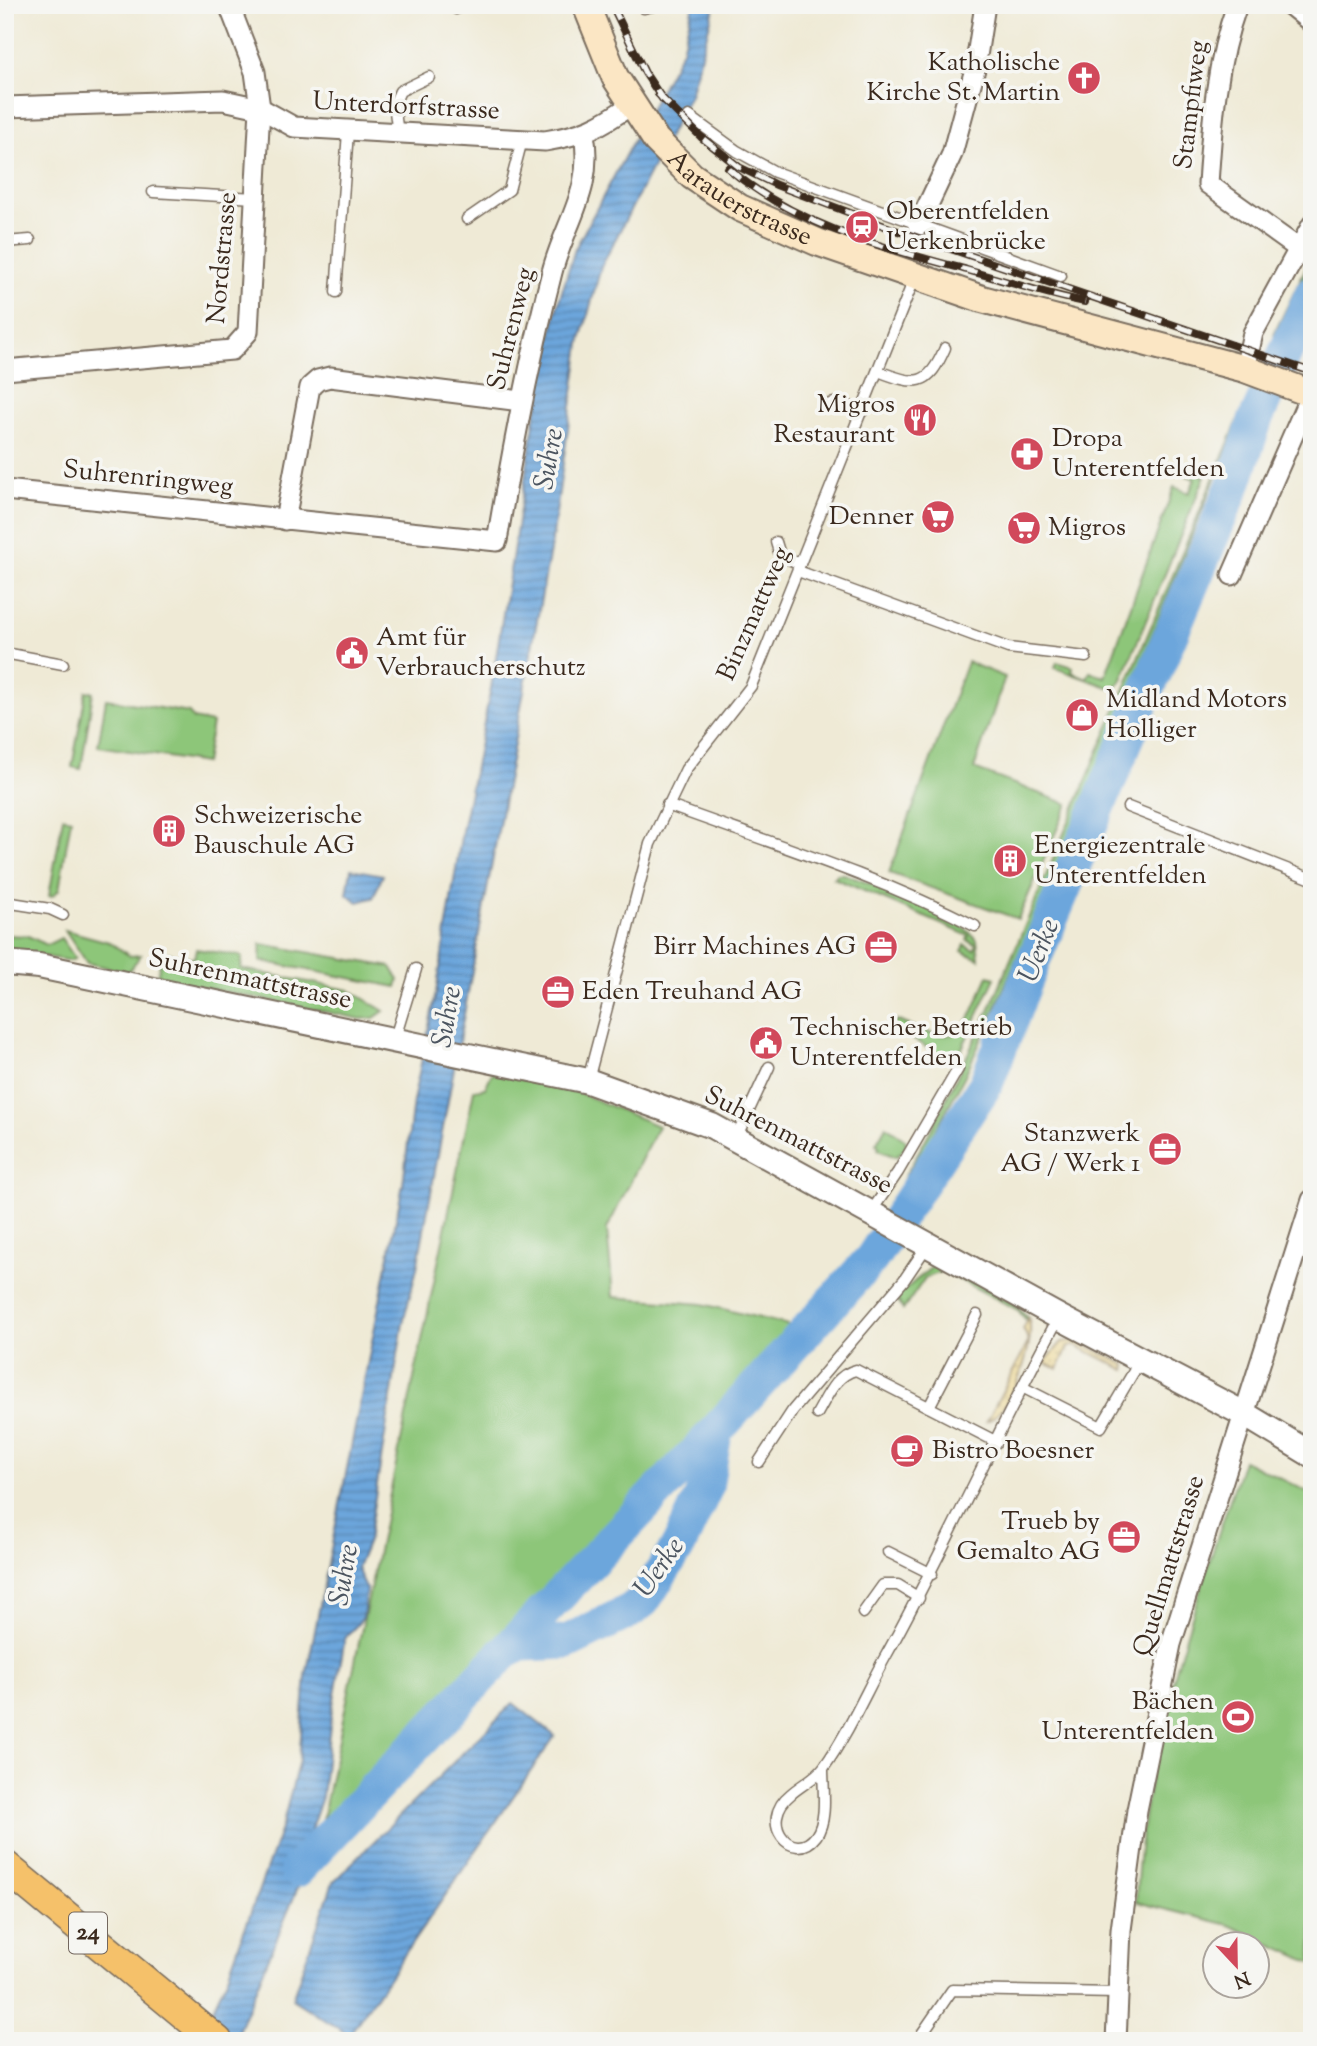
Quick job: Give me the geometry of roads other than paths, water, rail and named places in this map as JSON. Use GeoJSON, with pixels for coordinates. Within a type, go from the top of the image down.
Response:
{"type":"FeatureCollection","features":[{"type":"Feature","properties":{"kind":"main road","name":"Aarauerstrasse"},"geometry":{"type":"LineString","coordinates":[[586,5],[615,77],[656,140],[678,164],[724,198],[775,225],[915,277],[993,303],[1091,326],[1251,371],[1308,393]]}},
{"type":"Feature","properties":{"kind":"main road","name":"24"},"geometry":{"type":"LineString","coordinates":[[5,1866],[218,2041]]}},
{"type":"Feature","properties":{"kind":"street","name":"Nordstrasse"},"geometry":{"type":"LineString","coordinates":[[5,370],[232,350],[248,332],[260,108],[255,72],[229,5]]}},
{"type":"Feature","properties":{"kind":"street"},"geometry":{"type":"LineString","coordinates":[[918,226],[952,154],[975,69],[985,5]]}},
{"type":"Feature","properties":{"kind":"street","name":"Stampfiweg"},"geometry":{"type":"LineString","coordinates":[[1237,5],[1224,40],[1208,184],[1300,249]]}},
{"type":"Feature","properties":{"kind":"street"},"geometry":{"type":"LineString","coordinates":[[1290,5],[1312,23]]}},
{"type":"Feature","properties":{"kind":"street","name":"Unterdorfstrasse"},"geometry":{"type":"LineString","coordinates":[[5,107],[223,100],[260,108],[294,127],[398,135],[545,141],[584,134],[634,107]]}},
{"type":"Feature","properties":{"kind":"street","name":"Suhrenweg"},"geometry":{"type":"LineString","coordinates":[[497,541],[521,401],[553,268],[582,195],[587,162],[584,134]]}},
{"type":"Feature","properties":{"kind":"street"},"geometry":{"type":"LineString","coordinates":[[1251,371],[1253,333],[1312,225]]}},
{"type":"Feature","properties":{"kind":"street"},"geometry":{"type":"LineString","coordinates":[[285,520],[310,387],[318,380],[330,377],[521,401]]}},
{"type":"Feature","properties":{"kind":"street"},"geometry":{"type":"LineString","coordinates":[[1232,575],[1308,393]]}},
{"type":"Feature","properties":{"kind":"street","name":"Suhrenringweg"},"geometry":{"type":"LineString","coordinates":[[5,490],[497,541]]}},
{"type":"Feature","properties":{"kind":"street","name":"Suhrenmattstrasse"},"geometry":{"type":"LineString","coordinates":[[5,963],[39,966],[588,1081],[712,1126],[926,1241],[1059,1317],[1244,1414],[1312,1455]]}},
{"type":"Feature","properties":{"kind":"street","name":"Quellmattstrasse"},"geometry":{"type":"LineString","coordinates":[[1116,2041],[1117,1993],[1137,1810],[1171,1644],[1312,1200]]}},
{"type":"Feature","properties":{"kind":"lane"},"geometry":{"type":"LineString","coordinates":[[640,5],[644,8],[657,5]]}},
{"type":"Feature","properties":{"kind":"lane"},"geometry":{"type":"LineString","coordinates":[[398,135],[394,104],[400,91],[407,85],[429,77]]}},
{"type":"Feature","properties":{"kind":"lane"},"geometry":{"type":"LineString","coordinates":[[689,116],[737,152],[766,168],[918,226],[1061,276]]}},
{"type":"Feature","properties":{"kind":"lane"},"geometry":{"type":"LineString","coordinates":[[336,292],[348,132]]}},
{"type":"Feature","properties":{"kind":"lane"},"geometry":{"type":"LineString","coordinates":[[467,219],[509,191],[522,140]]}},
{"type":"Feature","properties":{"kind":"lane"},"geometry":{"type":"LineString","coordinates":[[153,192],[255,198]]}},
{"type":"Feature","properties":{"kind":"lane"},"geometry":{"type":"LineString","coordinates":[[5,242],[30,240]]}},
{"type":"Feature","properties":{"kind":"lane","name":"Binzmattweg"},"geometry":{"type":"LineString","coordinates":[[588,1081],[650,844],[685,769],[751,686],[915,277]]}},
{"type":"Feature","properties":{"kind":"lane"},"geometry":{"type":"LineString","coordinates":[[878,371],[909,382],[922,379],[934,373],[945,348]]}},
{"type":"Feature","properties":{"kind":"lane"},"geometry":{"type":"LineString","coordinates":[[830,404],[838,402],[863,411]]}},
{"type":"Feature","properties":{"kind":"lane"},"geometry":{"type":"LineString","coordinates":[[776,542],[780,555],[799,567],[1007,648],[1086,657]]}},
{"type":"Feature","properties":{"kind":"lane"},"geometry":{"type":"LineString","coordinates":[[5,653],[63,664]]}},
{"type":"Feature","properties":{"kind":"lane"},"geometry":{"type":"LineString","coordinates":[[667,805],[853,871],[926,901],[975,926]]}},
{"type":"Feature","properties":{"kind":"lane"},"geometry":{"type":"LineString","coordinates":[[1128,807],[1312,879]]}},
{"type":"Feature","properties":{"kind":"lane"},"geometry":{"type":"LineString","coordinates":[[5,902],[50,909],[63,915]]}},
{"type":"Feature","properties":{"kind":"lane"},"geometry":{"type":"LineString","coordinates":[[402,1043],[416,969]]}},
{"type":"Feature","properties":{"kind":"lane"},"geometry":{"type":"LineString","coordinates":[[735,1138],[769,1067]]}},
{"type":"Feature","properties":{"kind":"lane"},"geometry":{"type":"LineString","coordinates":[[875,1214],[958,1069]]}},
{"type":"Feature","properties":{"kind":"lane"},"geometry":{"type":"LineString","coordinates":[[759,1462],[793,1410],[904,1280],[926,1241]]}},
{"type":"Feature","properties":{"kind":"lane"},"geometry":{"type":"LineString","coordinates":[[929,1407],[977,1315]]}},
{"type":"Feature","properties":{"kind":"lane"},"geometry":{"type":"LineString","coordinates":[[822,1769],[823,1811],[817,1835],[809,1842],[797,1846],[788,1843],[779,1836],[776,1826],[778,1810],[787,1796],[822,1769],[932,1574],[1059,1317]]}},
{"type":"Feature","properties":{"kind":"lane"},"geometry":{"type":"LineString","coordinates":[[1024,1388],[1101,1427],[1141,1360]]}},
{"type":"Feature","properties":{"kind":"lane"},"geometry":{"type":"LineString","coordinates":[[817,1414],[833,1385],[848,1371],[856,1370],[997,1442]]}},
{"type":"Feature","properties":{"kind":"lane"},"geometry":{"type":"LineString","coordinates":[[888,1552],[932,1574]]}},
{"type":"Feature","properties":{"kind":"lane"},"geometry":{"type":"LineString","coordinates":[[863,1613],[883,1585],[898,1586],[919,1598]]}},
{"type":"Feature","properties":{"kind":"lane"},"geometry":{"type":"LineString","coordinates":[[917,2041],[952,1990],[1117,1993]]}},
{"type":"Feature","properties":{"kind":"water","name":"Suhre"},"geometry":{"type":"Polygon","coordinates":[[[693,5],[715,5],[690,95],[601,267],[580,344],[553,534],[417,1268],[403,1323],[368,1541],[357,1568],[366,1589],[363,1618],[345,1638],[331,1716],[322,1797],[297,1870],[301,1880],[234,2041],[197,2041],[226,1981],[283,1823],[299,1760],[306,1676],[403,1184],[413,1101],[436,993],[462,831],[491,688],[534,423],[556,311],[575,249],[682,50],[693,5]]]}},
{"type":"Feature","properties":{"kind":"water"},"geometry":{"type":"Polygon","coordinates":[[[351,869],[383,875],[373,898],[358,902],[347,894],[351,869]]]}},
{"type":"Feature","properties":{"kind":"water"},"geometry":{"type":"Polygon","coordinates":[[[513,1703],[555,1736],[349,2035],[292,1999],[333,1882],[513,1703]]]}},
{"type":"Feature","properties":{"kind":"waterway","name":"Uerke"},"geometry":{"type":"LineString","coordinates":[[297,1870],[715,1432],[872,1258],[986,1084],[1035,957],[1234,484],[1255,421],[1312,293]]}},
{"type":"Feature","properties":{"kind":"waterway","name":"Uerke"},"geometry":{"type":"LineString","coordinates":[[503,1653],[522,1644],[567,1642],[630,1611],[643,1601],[678,1547],[706,1487],[715,1432]]}},
{"type":"Feature","properties":{"kind":"railway"},"geometry":{"type":"LineString","coordinates":[[612,5],[645,73],[663,100]]}},
{"type":"Feature","properties":{"kind":"railway"},"geometry":{"type":"LineString","coordinates":[[658,94],[701,137],[739,167],[776,185],[898,231],[1312,372]]}},
{"type":"Feature","properties":{"kind":"railway"},"geometry":{"type":"LineString","coordinates":[[728,168],[782,205],[841,232],[903,253],[1085,302]]}},
{"type":"Feature","properties":{"kind":"place","name":"Katholische Kirche St. Martin"},"geometry":{"type":"Point","coordinates":[1084,78]}},
{"type":"Feature","properties":{"kind":"place","name":"Oberentfelden Uerkenbrücke"},"geometry":{"type":"Point","coordinates":[862,227]}},
{"type":"Feature","properties":{"kind":"place","name":"Migros Restaurant"},"geometry":{"type":"Point","coordinates":[920,420]}},
{"type":"Feature","properties":{"kind":"place","name":"Dropa Unterentfelden"},"geometry":{"type":"Point","coordinates":[1027,454]}},
{"type":"Feature","properties":{"kind":"place","name":"Denner"},"geometry":{"type":"Point","coordinates":[938,517]}},
{"type":"Feature","properties":{"kind":"place","name":"Migros"},"geometry":{"type":"Point","coordinates":[1024,528]}},
{"type":"Feature","properties":{"kind":"place","name":"Amt für Verbraucherschutz"},"geometry":{"type":"Point","coordinates":[352,653]}},
{"type":"Feature","properties":{"kind":"place","name":"Midland Motors Holliger"},"geometry":{"type":"Point","coordinates":[1082,715]}},
{"type":"Feature","properties":{"kind":"place","name":"Schweizerische Bauschule AG"},"geometry":{"type":"Point","coordinates":[169,831]}},
{"type":"Feature","properties":{"kind":"place","name":"Energiezentrale Unterentfelden"},"geometry":{"type":"Point","coordinates":[1010,861]}},
{"type":"Feature","properties":{"kind":"place","name":"Birr Machines AG"},"geometry":{"type":"Point","coordinates":[881,947]}},
{"type":"Feature","properties":{"kind":"place","name":"Eden Treuhand AG"},"geometry":{"type":"Point","coordinates":[558,992]}},
{"type":"Feature","properties":{"kind":"place","name":"Technischer Betrieb Unterentfelden"},"geometry":{"type":"Point","coordinates":[766,1043]}},
{"type":"Feature","properties":{"kind":"place","name":"Stanzwerk AG / Werk 1"},"geometry":{"type":"Point","coordinates":[1165,1149]}},
{"type":"Feature","properties":{"kind":"place","name":"Bistro Boesner"},"geometry":{"type":"Point","coordinates":[907,1451]}},
{"type":"Feature","properties":{"kind":"place","name":"Trueb by Gemalto AG"},"geometry":{"type":"Point","coordinates":[1124,1537]}},
{"type":"Feature","properties":{"kind":"place","name":"Bächen Unterentfelden"},"geometry":{"type":"Point","coordinates":[1238,1717]}}]}
